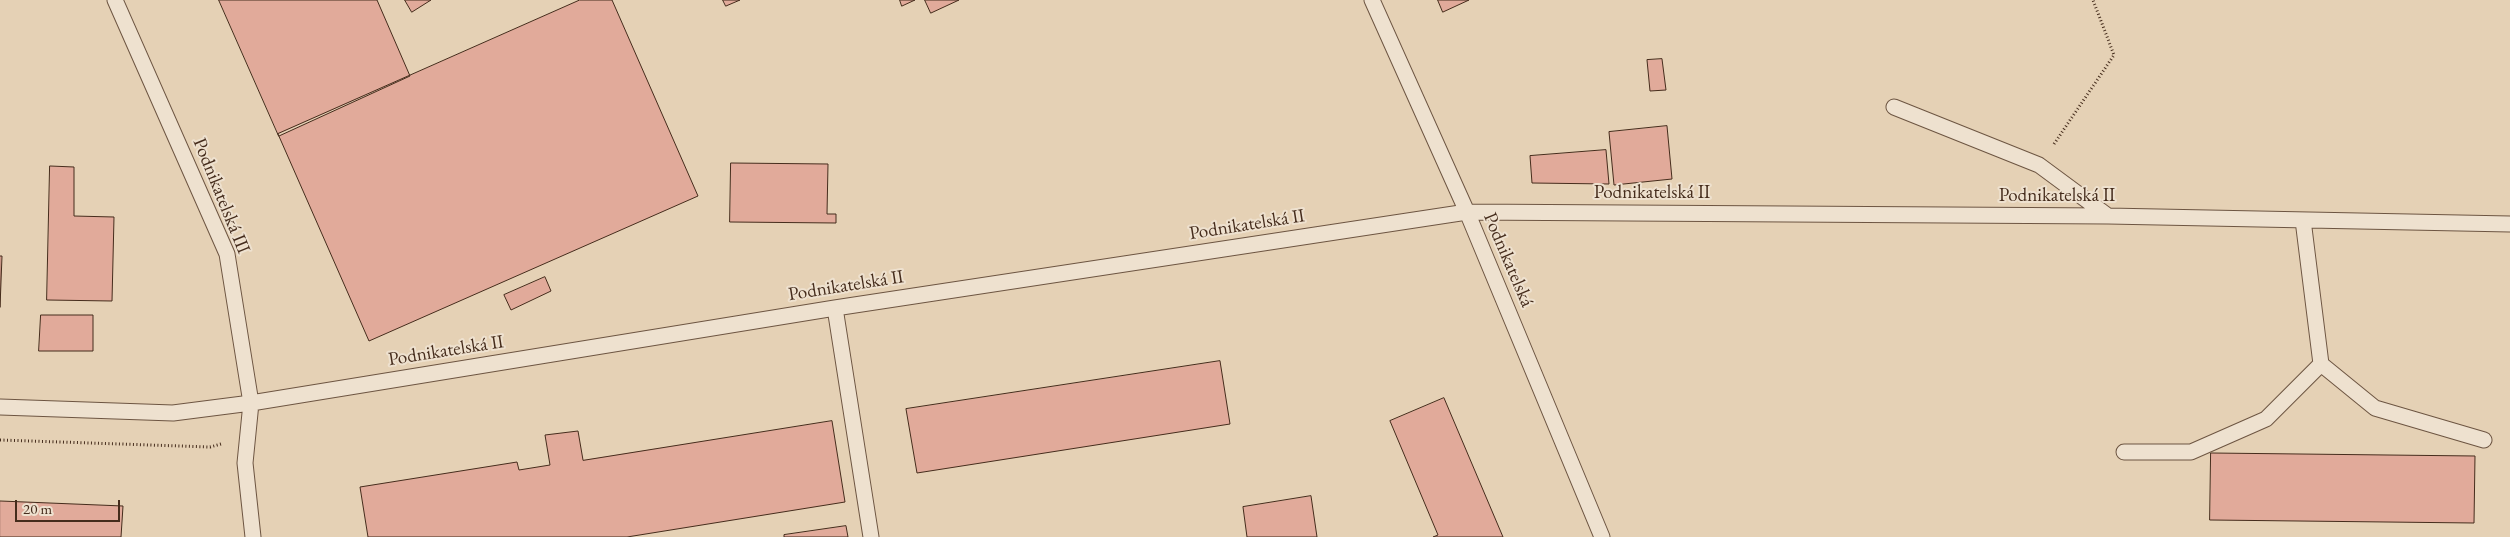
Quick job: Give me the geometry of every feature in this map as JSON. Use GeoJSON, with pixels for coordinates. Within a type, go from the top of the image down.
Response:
{"type":"FeatureCollection","features":[{"type":"Feature","properties":{"kind":"lane","name":"Podnikatelská Ⅲ"},"geometry":{"type":"LineString","coordinates":[[115,0],[226,254],[251,403],[245,463],[252,537]]}},
{"type":"Feature","properties":{"kind":"lane","name":"Podnikatelská"},"geometry":{"type":"LineString","coordinates":[[1372,0],[1467,212],[1602,537]]}},
{"type":"Feature","properties":{"kind":"lane"},"geometry":{"type":"LineString","coordinates":[[1894,107],[2039,165],[2108,216]]}},
{"type":"Feature","properties":{"kind":"lane","name":"Podnikatelská Ⅱ"},"geometry":{"type":"LineString","coordinates":[[0,407],[172,413],[251,403],[834,308],[1467,212],[2108,216],[2510,224]]}},
{"type":"Feature","properties":{"kind":"lane"},"geometry":{"type":"LineString","coordinates":[[2303,220],[2321,364],[2375,408],[2484,440]]}},
{"type":"Feature","properties":{"kind":"lane"},"geometry":{"type":"LineString","coordinates":[[834,308],[871,537]]}},
{"type":"Feature","properties":{"kind":"lane"},"geometry":{"type":"LineString","coordinates":[[2124,452],[2191,452],[2266,420],[2321,364]]}},
{"type":"Feature","properties":{"kind":"path"},"geometry":{"type":"LineString","coordinates":[[2039,165],[2114,55],[2093,0]]}},
{"type":"Feature","properties":{"kind":"path"},"geometry":{"type":"LineString","coordinates":[[0,440],[210,447],[248,438]]}},
{"type":"Feature","properties":{"kind":"building"},"geometry":{"type":"Polygon","coordinates":[[[219,0],[377,0],[410,76],[279,136],[219,0]]]}},
{"type":"Feature","properties":{"kind":"building"},"geometry":{"type":"Polygon","coordinates":[[[405,0],[431,0],[412,12],[405,0]]]}},
{"type":"Feature","properties":{"kind":"building"},"geometry":{"type":"Polygon","coordinates":[[[580,0],[612,0],[698,196],[369,341],[278,134],[580,0]]]}},
{"type":"Feature","properties":{"kind":"building"},"geometry":{"type":"Polygon","coordinates":[[[723,0],[740,0],[726,6],[723,0]]]}},
{"type":"Feature","properties":{"kind":"building"},"geometry":{"type":"Polygon","coordinates":[[[900,0],[915,0],[902,6],[900,0]]]}},
{"type":"Feature","properties":{"kind":"building"},"geometry":{"type":"Polygon","coordinates":[[[925,0],[959,0],[931,13],[925,0]]]}},
{"type":"Feature","properties":{"kind":"building"},"geometry":{"type":"Polygon","coordinates":[[[1438,0],[1469,0],[1443,12],[1438,0]]]}},
{"type":"Feature","properties":{"kind":"building"},"geometry":{"type":"Polygon","coordinates":[[[1662,59],[1666,90],[1650,91],[1647,60],[1662,59]]]}},
{"type":"Feature","properties":{"kind":"building"},"geometry":{"type":"Polygon","coordinates":[[[1667,126],[1672,179],[1614,185],[1609,132],[1667,126]]]}},
{"type":"Feature","properties":{"kind":"building"},"geometry":{"type":"Polygon","coordinates":[[[1606,150],[1609,184],[1532,183],[1530,156],[1606,150]]]}},
{"type":"Feature","properties":{"kind":"building"},"geometry":{"type":"Polygon","coordinates":[[[731,163],[828,164],[827,214],[836,214],[836,223],[730,222],[731,163]]]}},
{"type":"Feature","properties":{"kind":"building"},"geometry":{"type":"Polygon","coordinates":[[[50,166],[74,167],[74,216],[114,217],[112,301],[47,300],[50,166]]]}},
{"type":"Feature","properties":{"kind":"building"},"geometry":{"type":"Polygon","coordinates":[[[0,256],[2,256],[0,307],[0,256]]]}},
{"type":"Feature","properties":{"kind":"building"},"geometry":{"type":"Polygon","coordinates":[[[545,277],[551,291],[511,310],[504,295],[545,277]]]}},
{"type":"Feature","properties":{"kind":"building"},"geometry":{"type":"Polygon","coordinates":[[[41,315],[93,315],[93,351],[39,351],[41,315]]]}},
{"type":"Feature","properties":{"kind":"building"},"geometry":{"type":"Polygon","coordinates":[[[1220,361],[1230,424],[917,473],[906,409],[1220,361]]]}},
{"type":"Feature","properties":{"kind":"building"},"geometry":{"type":"Polygon","coordinates":[[[1444,398],[1503,537],[1433,537],[1438,535],[1390,421],[1444,398]]]}},
{"type":"Feature","properties":{"kind":"building"},"geometry":{"type":"Polygon","coordinates":[[[832,421],[845,502],[627,537],[368,537],[360,487],[517,462],[519,470],[550,465],[545,435],[578,431],[583,460],[832,421]]]}},
{"type":"Feature","properties":{"kind":"building"},"geometry":{"type":"Polygon","coordinates":[[[2211,453],[2475,456],[2474,523],[2210,520],[2211,453]]]}},
{"type":"Feature","properties":{"kind":"building"},"geometry":{"type":"Polygon","coordinates":[[[1311,496],[1317,537],[1247,537],[1243,507],[1311,496]]]}},
{"type":"Feature","properties":{"kind":"building"},"geometry":{"type":"Polygon","coordinates":[[[0,501],[123,506],[121,537],[0,537],[0,501]]]}},
{"type":"Feature","properties":{"kind":"building"},"geometry":{"type":"Polygon","coordinates":[[[846,526],[848,537],[784,537],[784,535],[846,526]]]}}]}
